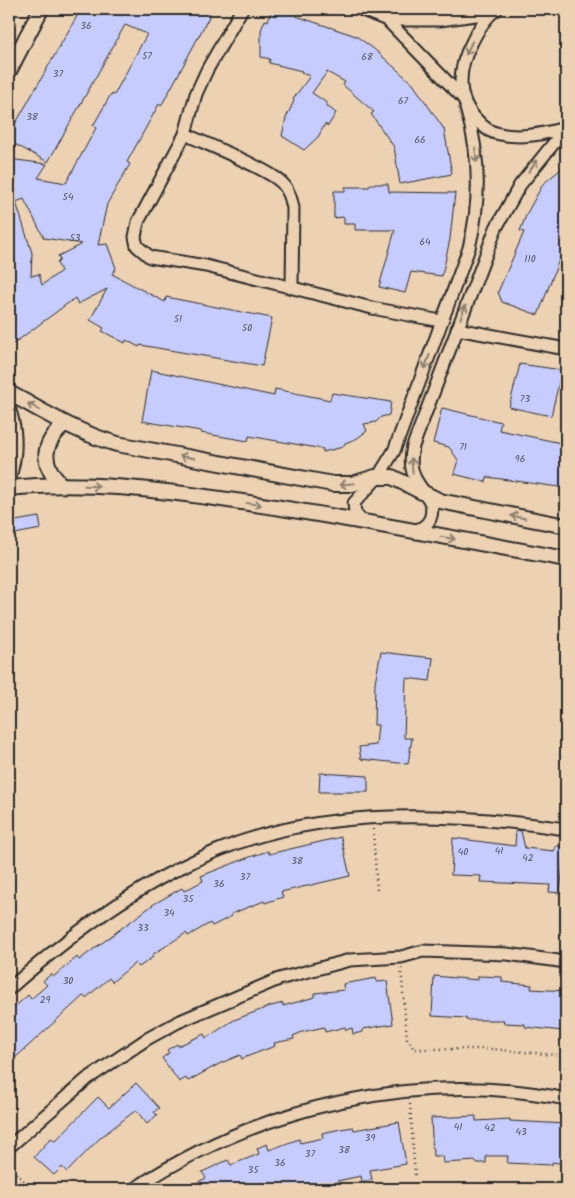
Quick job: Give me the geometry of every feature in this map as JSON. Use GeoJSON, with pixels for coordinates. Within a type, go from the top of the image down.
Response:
{"type":"FeatureCollection","features":[{"type":"Feature","properties":{"kind":"street"},"geometry":{"type":"LineString","coordinates":[[9,71],[42,9]]}},
{"type":"Feature","properties":{"kind":"street"},"geometry":{"type":"LineString","coordinates":[[242,9],[201,82],[185,134],[138,222],[135,237],[136,246],[150,257],[196,263],[372,308],[441,321]]}},
{"type":"Feature","properties":{"kind":"street"},"geometry":{"type":"LineString","coordinates":[[360,9],[387,20],[440,20],[493,11]]}},
{"type":"Feature","properties":{"kind":"street"},"geometry":{"type":"LineString","coordinates":[[361,520],[354,508],[356,500],[378,477],[394,451],[466,256],[476,214],[477,164],[460,80],[463,62],[474,38],[493,11]]}},
{"type":"Feature","properties":{"kind":"street"},"geometry":{"type":"LineString","coordinates":[[387,20],[465,103],[480,124],[499,134],[533,135],[566,128]]}},
{"type":"Feature","properties":{"kind":"street"},"geometry":{"type":"LineString","coordinates":[[411,531],[422,527],[430,517],[432,505],[412,472],[411,455],[486,250],[507,206],[534,165],[566,128]]}},
{"type":"Feature","properties":{"kind":"street"},"geometry":{"type":"LineString","coordinates":[[185,134],[275,177],[288,191],[292,208],[292,286]]}},
{"type":"Feature","properties":{"kind":"street"},"geometry":{"type":"LineString","coordinates":[[457,329],[566,349]]}},
{"type":"Feature","properties":{"kind":"street"},"geometry":{"type":"LineString","coordinates":[[9,393],[64,425],[91,437],[117,444],[333,484],[352,484],[378,477],[398,479],[425,494],[449,503],[566,526]]}},
{"type":"Feature","properties":{"kind":"street"},"geometry":{"type":"LineString","coordinates":[[9,412],[14,437],[9,475]]}},
{"type":"Feature","properties":{"kind":"street"},"geometry":{"type":"LineString","coordinates":[[61,485],[51,475],[46,461],[47,447],[54,434],[64,425]]}},
{"type":"Feature","properties":{"kind":"street"},"geometry":{"type":"LineString","coordinates":[[9,488],[61,485],[136,488],[361,520],[566,559]]}},
{"type":"Feature","properties":{"kind":"street"},"geometry":{"type":"LineString","coordinates":[[9,989],[108,912],[151,883],[185,864],[220,849],[295,827],[372,818],[488,821],[566,829]]}},
{"type":"Feature","properties":{"kind":"street"},"geometry":{"type":"LineString","coordinates":[[9,1147],[87,1079],[116,1058],[178,1022],[244,992],[314,968],[350,960],[401,957],[423,951],[465,952],[566,962]]}},
{"type":"Feature","properties":{"kind":"street"},"geometry":{"type":"LineString","coordinates":[[134,1189],[194,1153],[272,1120],[346,1100],[410,1093],[481,1090],[566,1099]]}},
{"type":"Feature","properties":{"kind":"path"},"geometry":{"type":"LineString","coordinates":[[372,818],[377,890]]}},
{"type":"Feature","properties":{"kind":"path"},"geometry":{"type":"LineString","coordinates":[[401,957],[407,1038],[414,1049],[492,1049],[566,1056]]}},
{"type":"Feature","properties":{"kind":"path"},"geometry":{"type":"LineString","coordinates":[[410,1093],[415,1176]]}},
{"type":"Feature","properties":{"kind":"path"},"geometry":{"type":"LineString","coordinates":[[9,1166],[32,1189]]}},
{"type":"Feature","properties":{"kind":"building"},"geometry":{"type":"Polygon","coordinates":[[[81,9],[209,9],[210,15],[161,106],[159,104],[127,162],[130,164],[107,204],[98,245],[107,244],[116,268],[112,274],[165,302],[166,297],[272,318],[262,366],[140,345],[139,347],[126,340],[125,343],[102,331],[104,328],[90,320],[107,289],[78,304],[75,298],[13,344],[9,338],[9,159],[47,164],[38,178],[66,183],[96,128],[93,126],[111,94],[114,95],[147,34],[125,25],[48,162],[9,141],[9,135],[81,9]],[[24,199],[16,202],[32,253],[31,276],[39,274],[42,285],[61,271],[57,263],[60,260],[58,256],[82,244],[44,238],[24,199]]]}},
{"type":"Feature","properties":{"kind":"building"},"geometry":{"type":"Polygon","coordinates":[[[275,9],[292,11],[296,16],[356,36],[374,49],[413,84],[444,129],[452,174],[400,184],[394,147],[371,114],[374,112],[343,85],[345,82],[327,72],[312,93],[327,103],[327,106],[336,113],[328,126],[325,124],[318,137],[304,150],[282,136],[286,118],[294,101],[293,99],[310,76],[301,73],[302,71],[269,63],[270,59],[261,57],[261,30],[265,20],[268,21],[271,11],[275,11],[275,9]]]}},
{"type":"Feature","properties":{"kind":"building"},"geometry":{"type":"Polygon","coordinates":[[[566,165],[566,248],[564,247],[538,315],[502,302],[498,292],[524,232],[520,231],[527,213],[543,184],[566,165]]]}},
{"type":"Feature","properties":{"kind":"building"},"geometry":{"type":"Polygon","coordinates":[[[371,184],[388,184],[389,192],[455,193],[450,239],[442,276],[411,272],[405,293],[379,287],[395,230],[355,230],[355,224],[344,224],[344,217],[334,218],[334,191],[345,191],[345,187],[369,187],[371,184]]]}},
{"type":"Feature","properties":{"kind":"building"},"geometry":{"type":"Polygon","coordinates":[[[520,364],[562,370],[551,416],[509,407],[520,364]]]}},
{"type":"Feature","properties":{"kind":"building"},"geometry":{"type":"Polygon","coordinates":[[[151,370],[274,396],[275,389],[330,400],[332,393],[391,402],[389,415],[381,417],[376,422],[364,424],[367,431],[356,439],[345,443],[343,447],[323,452],[323,449],[249,436],[248,441],[201,433],[201,431],[142,421],[151,370]]]}},
{"type":"Feature","properties":{"kind":"building"},"geometry":{"type":"Polygon","coordinates":[[[442,408],[501,422],[499,430],[566,444],[566,488],[487,477],[486,482],[454,474],[458,460],[449,447],[433,443],[442,408]]]}},
{"type":"Feature","properties":{"kind":"building"},"geometry":{"type":"Polygon","coordinates":[[[39,517],[41,529],[9,535],[9,522],[39,517]]]}},
{"type":"Feature","properties":{"kind":"building"},"geometry":{"type":"Polygon","coordinates":[[[381,652],[433,658],[430,681],[406,678],[404,738],[412,738],[408,764],[361,759],[359,747],[376,745],[378,725],[374,725],[375,682],[381,652]]]}},
{"type":"Feature","properties":{"kind":"building"},"geometry":{"type":"Polygon","coordinates":[[[320,773],[368,776],[368,792],[319,792],[320,773]]]}},
{"type":"Feature","properties":{"kind":"building"},"geometry":{"type":"Polygon","coordinates":[[[516,830],[521,831],[525,848],[554,851],[556,846],[565,846],[560,893],[549,892],[550,885],[480,882],[481,876],[451,875],[453,838],[515,846],[516,830]]]}},
{"type":"Feature","properties":{"kind":"building"},"geometry":{"type":"Polygon","coordinates":[[[341,837],[350,876],[281,892],[283,897],[265,903],[264,901],[231,914],[232,916],[212,926],[210,923],[188,936],[186,933],[152,955],[153,957],[139,967],[135,963],[112,982],[109,978],[86,998],[83,996],[15,1058],[9,1050],[9,1012],[28,995],[31,999],[47,985],[43,981],[51,974],[53,977],[77,957],[79,960],[154,904],[182,888],[184,891],[203,881],[201,876],[247,858],[268,851],[269,854],[341,837]]]}},
{"type":"Feature","properties":{"kind":"building"},"geometry":{"type":"Polygon","coordinates":[[[434,976],[478,980],[478,976],[502,977],[502,982],[532,985],[531,989],[566,991],[566,1026],[564,1026],[563,1031],[525,1027],[525,1024],[503,1023],[504,1020],[466,1020],[466,1018],[432,1016],[434,976]]]}},
{"type":"Feature","properties":{"kind":"building"},"geometry":{"type":"Polygon","coordinates":[[[376,978],[377,982],[387,981],[393,1024],[363,1029],[363,1032],[353,1034],[352,1028],[346,1030],[345,1027],[325,1032],[324,1027],[302,1032],[293,1036],[294,1039],[274,1043],[275,1046],[242,1059],[240,1055],[219,1064],[188,1081],[186,1078],[179,1082],[162,1058],[169,1053],[167,1050],[177,1044],[178,1046],[204,1034],[206,1038],[234,1020],[271,1006],[283,1003],[283,1006],[315,997],[315,993],[344,990],[343,984],[376,978]]]}},
{"type":"Feature","properties":{"kind":"building"},"geometry":{"type":"Polygon","coordinates":[[[136,1083],[159,1108],[154,1112],[157,1115],[147,1124],[136,1110],[100,1138],[67,1172],[62,1167],[54,1175],[34,1157],[51,1138],[55,1141],[98,1097],[109,1108],[136,1083]]]}},
{"type":"Feature","properties":{"kind":"building"},"geometry":{"type":"Polygon","coordinates":[[[476,1116],[476,1121],[510,1119],[510,1121],[566,1124],[566,1164],[552,1162],[552,1165],[507,1163],[508,1156],[486,1156],[486,1163],[476,1163],[476,1161],[443,1163],[442,1156],[433,1156],[431,1118],[476,1116]]]}},
{"type":"Feature","properties":{"kind":"building"},"geometry":{"type":"Polygon","coordinates":[[[399,1122],[406,1164],[370,1170],[372,1180],[362,1182],[361,1176],[337,1181],[338,1186],[324,1189],[184,1189],[206,1178],[202,1172],[228,1160],[231,1165],[259,1154],[257,1148],[267,1144],[269,1150],[299,1139],[300,1143],[323,1138],[322,1133],[353,1127],[354,1130],[399,1122]]]}}]}
